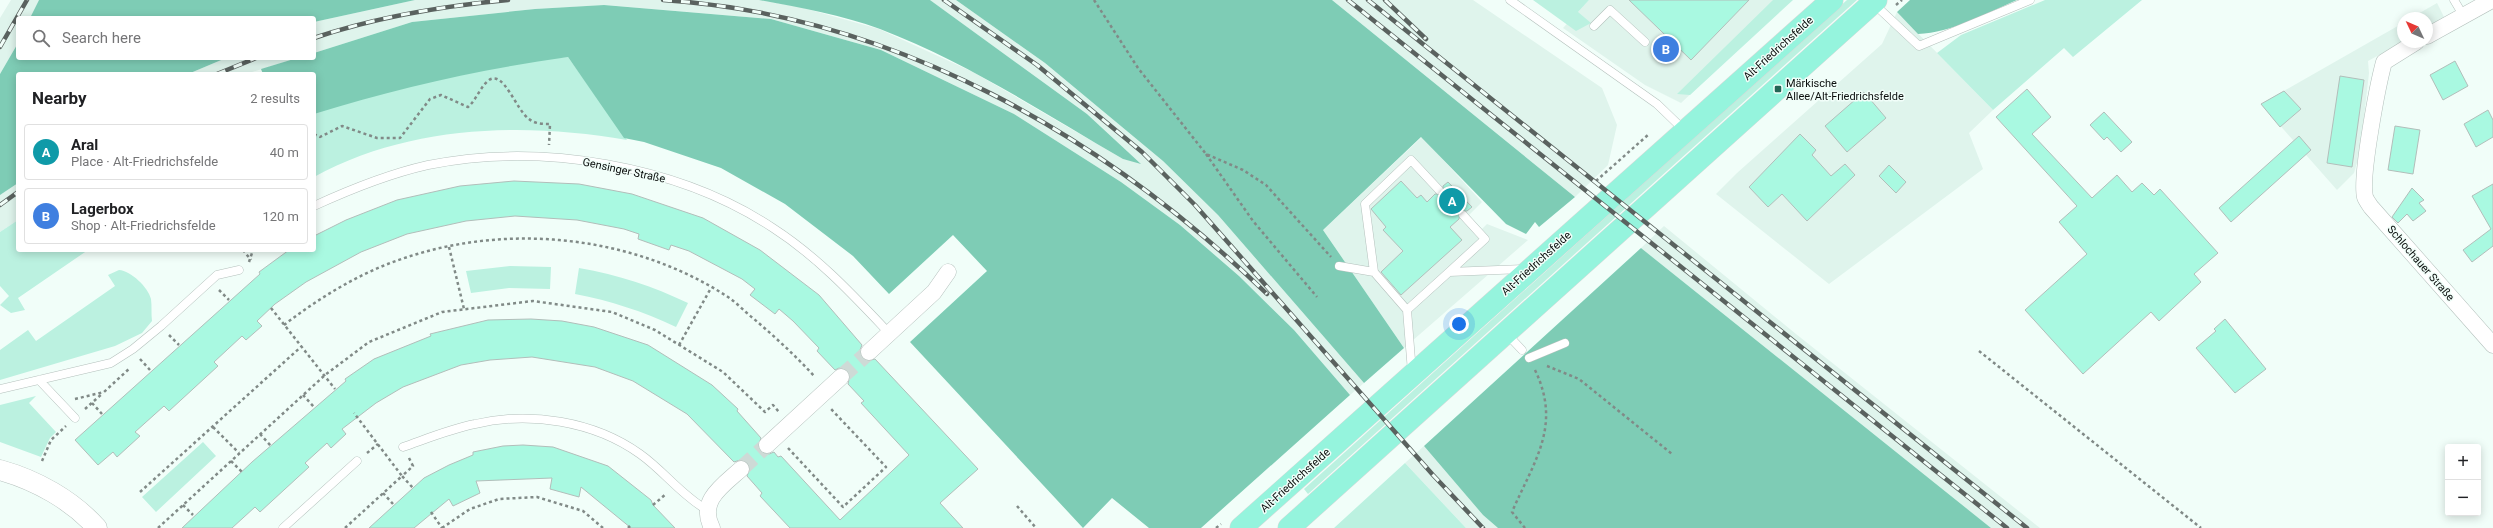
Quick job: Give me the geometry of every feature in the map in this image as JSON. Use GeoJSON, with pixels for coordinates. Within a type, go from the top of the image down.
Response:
{"type":"FeatureCollection","features":[{"type":"Feature","properties":{"kind":"main road","name":"Alt-Friedrichsfelde"},"geometry":{"type":"LineString","coordinates":[[1241,528],[1832,0]]}},
{"type":"Feature","properties":{"kind":"main road"},"geometry":{"type":"LineString","coordinates":[[1289,528],[1874,1]]}},
{"type":"Feature","properties":{"kind":"street"},"geometry":{"type":"LineString","coordinates":[[2433,32],[2492,0]]}},
{"type":"Feature","properties":{"kind":"street","name":"Schlochauer Straße"},"geometry":{"type":"LineString","coordinates":[[2406,48],[2384,62],[2379,79],[2365,174],[2364,196],[2371,207],[2493,345]]}},
{"type":"Feature","properties":{"kind":"street"},"geometry":{"type":"LineString","coordinates":[[869,352],[934,292],[948,272]]}},
{"type":"Feature","properties":{"kind":"street"},"geometry":{"type":"LineString","coordinates":[[767,445],[841,377]]}},
{"type":"Feature","properties":{"kind":"street"},"geometry":{"type":"LineString","coordinates":[[712,528],[707,518],[706,510],[715,494],[741,469]]}},
{"type":"Feature","properties":{"kind":"street"},"geometry":{"type":"LineString","coordinates":[[0,470],[56,494],[87,517],[97,528]]}},
{"type":"Feature","properties":{"kind":"lane"},"geometry":{"type":"LineString","coordinates":[[1510,0],[1657,104],[1685,131]]}},
{"type":"Feature","properties":{"kind":"lane"},"geometry":{"type":"LineString","coordinates":[[1874,1],[1920,46],[2030,0]]}},
{"type":"Feature","properties":{"kind":"lane"},"geometry":{"type":"LineString","coordinates":[[2454,0],[2463,15]]}},
{"type":"Feature","properties":{"kind":"lane"},"geometry":{"type":"LineString","coordinates":[[1594,26],[1610,10],[1645,42]]}},
{"type":"Feature","properties":{"kind":"lane","name":"Gensinger Straße"},"geometry":{"type":"LineString","coordinates":[[316,205],[376,180],[429,165],[510,156],[548,157],[594,162],[672,181],[711,194],[744,211],[804,249],[834,274],[889,333]]}},
{"type":"Feature","properties":{"kind":"lane"},"geometry":{"type":"LineString","coordinates":[[1412,374],[1408,310],[1374,272],[1365,204],[1411,160],[1439,190]]}},
{"type":"Feature","properties":{"kind":"lane"},"geometry":{"type":"LineString","coordinates":[[1408,310],[1485,239],[1463,215]]}},
{"type":"Feature","properties":{"kind":"lane"},"geometry":{"type":"LineString","coordinates":[[1339,266],[1374,272]]}},
{"type":"Feature","properties":{"kind":"lane"},"geometry":{"type":"LineString","coordinates":[[1449,272],[1530,269]]}},
{"type":"Feature","properties":{"kind":"lane"},"geometry":{"type":"LineString","coordinates":[[0,390],[111,362],[132,349],[161,326],[217,275],[239,270]]}},
{"type":"Feature","properties":{"kind":"lane"},"geometry":{"type":"LineString","coordinates":[[1506,333],[1522,350]]}},
{"type":"Feature","properties":{"kind":"lane"},"geometry":{"type":"LineString","coordinates":[[1529,358],[1566,343]]}},
{"type":"Feature","properties":{"kind":"lane"},"geometry":{"type":"LineString","coordinates":[[39,380],[75,418]]}},
{"type":"Feature","properties":{"kind":"lane"},"geometry":{"type":"LineString","coordinates":[[403,447],[461,427],[502,419],[536,419],[563,423],[591,429],[617,439],[640,454],[689,500],[706,510]]}},
{"type":"Feature","properties":{"kind":"lane"},"geometry":{"type":"LineString","coordinates":[[283,528],[358,461]]}},
{"type":"Feature","properties":{"kind":"path"},"geometry":{"type":"LineString","coordinates":[[1094,0],[1138,68],[1206,154],[1253,221],[1317,297]]}},
{"type":"Feature","properties":{"kind":"path"},"geometry":{"type":"LineString","coordinates":[[316,135],[320,137],[342,126],[377,138],[400,138],[430,99],[441,96],[468,107],[476,100],[484,85],[490,79],[496,78],[504,81],[519,110],[530,120],[550,124],[548,157]]}},
{"type":"Feature","properties":{"kind":"path"},"geometry":{"type":"LineString","coordinates":[[1206,154],[1243,170],[1266,185],[1339,266]]}},
{"type":"Feature","properties":{"kind":"path"},"geometry":{"type":"LineString","coordinates":[[284,325],[319,298],[369,272],[414,254],[470,242],[514,238],[574,242],[618,250],[679,271],[729,297],[767,330],[827,390],[835,400],[828,405],[886,467],[843,508],[785,445]]}},
{"type":"Feature","properties":{"kind":"path"},"geometry":{"type":"LineString","coordinates":[[449,247],[464,309]]}},
{"type":"Feature","properties":{"kind":"path"},"geometry":{"type":"LineString","coordinates":[[244,252],[251,261]]}},
{"type":"Feature","properties":{"kind":"path"},"geometry":{"type":"LineString","coordinates":[[679,345],[711,288]]}},
{"type":"Feature","properties":{"kind":"path"},"geometry":{"type":"LineString","coordinates":[[158,528],[325,375],[369,342],[442,312],[533,301],[612,312],[655,330],[723,372],[765,412],[773,405],[790,423]]}},
{"type":"Feature","properties":{"kind":"path"},"geometry":{"type":"LineString","coordinates":[[271,308],[335,389]]}},
{"type":"Feature","properties":{"kind":"path"},"geometry":{"type":"LineString","coordinates":[[140,492],[302,346]]}},
{"type":"Feature","properties":{"kind":"path"},"geometry":{"type":"LineString","coordinates":[[1979,351],[2201,528]]}},
{"type":"Feature","properties":{"kind":"path"},"geometry":{"type":"LineString","coordinates":[[1525,528],[1512,512],[1539,454],[1548,417],[1544,388],[1529,358]]}},
{"type":"Feature","properties":{"kind":"path"},"geometry":{"type":"LineString","coordinates":[[1568,375],[1579,379],[1672,454]]}},
{"type":"Feature","properties":{"kind":"path"},"geometry":{"type":"LineString","coordinates":[[303,395],[314,407]]}},
{"type":"Feature","properties":{"kind":"path"},"geometry":{"type":"LineString","coordinates":[[92,403],[102,414]]}},
{"type":"Feature","properties":{"kind":"path"},"geometry":{"type":"LineString","coordinates":[[354,413],[402,476],[413,488]]}},
{"type":"Feature","properties":{"kind":"path"},"geometry":{"type":"LineString","coordinates":[[213,427],[239,454]]}},
{"type":"Feature","properties":{"kind":"path"},"geometry":{"type":"LineString","coordinates":[[42,461],[51,440],[65,428]]}},
{"type":"Feature","properties":{"kind":"path"},"geometry":{"type":"LineString","coordinates":[[260,434],[271,446]]}},
{"type":"Feature","properties":{"kind":"path"},"geometry":{"type":"LineString","coordinates":[[345,528],[413,466],[403,447]]}},
{"type":"Feature","properties":{"kind":"path"},"geometry":{"type":"LineString","coordinates":[[231,461],[242,472]]}},
{"type":"Feature","properties":{"kind":"path"},"geometry":{"type":"LineString","coordinates":[[652,505],[675,487]]}},
{"type":"Feature","properties":{"kind":"path"},"geometry":{"type":"LineString","coordinates":[[383,493],[393,504]]}},
{"type":"Feature","properties":{"kind":"path"},"geometry":{"type":"LineString","coordinates":[[431,512],[442,528],[470,509],[499,499],[537,497],[583,511],[603,528]]}},
{"type":"Feature","properties":{"kind":"path"},"geometry":{"type":"LineString","coordinates":[[183,505],[193,516]]}},
{"type":"Feature","properties":{"kind":"path"},"geometry":{"type":"LineString","coordinates":[[1017,506],[1036,528]]}},
{"type":"Feature","properties":{"kind":"shaded area"},"geometry":{"type":"Polygon","coordinates":[[[11,0],[39,0],[31,16],[16,16],[16,46],[0,74],[0,18],[11,0]]]}},
{"type":"Feature","properties":{"kind":"shaded area"},"geometry":{"type":"Polygon","coordinates":[[[415,0],[759,0],[800,7],[879,29],[973,72],[1123,159],[1140,163],[1087,114],[930,0],[956,0],[1045,63],[1163,161],[1218,215],[1364,383],[1350,395],[1294,330],[1239,276],[1180,225],[1121,182],[1014,114],[881,50],[771,19],[605,5],[535,9],[412,22],[316,52],[316,22],[415,0]]]}},
{"type":"Feature","properties":{"kind":"shaded area"},"geometry":{"type":"Polygon","coordinates":[[[1332,0],[1473,0],[1602,88],[1617,125],[1608,165],[1575,197],[1332,0]]]}},
{"type":"Feature","properties":{"kind":"shaded area"},"geometry":{"type":"Polygon","coordinates":[[[1589,0],[1791,0],[1681,103],[1645,85],[1563,28],[1589,0]]]}},
{"type":"Feature","properties":{"kind":"shaded area"},"geometry":{"type":"Polygon","coordinates":[[[2437,3],[2445,19],[2433,26],[2433,12],[2421,12],[2437,3]]]}},
{"type":"Feature","properties":{"kind":"shaded area"},"geometry":{"type":"Polygon","coordinates":[[[1897,12],[1993,110],[1969,133],[1983,169],[1829,284],[1716,194],[1737,173],[1882,44],[1897,12]]]}},
{"type":"Feature","properties":{"kind":"shaded area"},"geometry":{"type":"Polygon","coordinates":[[[2397,26],[2397,45],[2368,61],[2369,73],[2360,152],[2354,173],[2337,190],[2261,104],[2397,26]]]}},
{"type":"Feature","properties":{"kind":"shaded area"},"geometry":{"type":"Polygon","coordinates":[[[221,60],[291,60],[252,72],[193,72],[221,60]]]}},
{"type":"Feature","properties":{"kind":"shaded area"},"geometry":{"type":"Polygon","coordinates":[[[1422,137],[1482,202],[1469,215],[1482,229],[1487,224],[1528,240],[1404,348],[1323,230],[1422,137]]]}},
{"type":"Feature","properties":{"kind":"shaded area"},"geometry":{"type":"Polygon","coordinates":[[[16,184],[16,221],[0,232],[0,195],[16,184]]]}},
{"type":"Feature","properties":{"kind":"shaded area"},"geometry":{"type":"Polygon","coordinates":[[[1664,226],[1796,334],[2040,528],[1991,528],[1641,248],[1664,226]]]}},
{"type":"Feature","properties":{"kind":"shaded area"},"geometry":{"type":"Polygon","coordinates":[[[1424,446],[1483,515],[1498,528],[1466,528],[1405,463],[1424,446]]]}},
{"type":"Feature","properties":{"kind":"green space"},"geometry":{"type":"Polygon","coordinates":[[[39,0],[415,0],[316,22],[316,16],[31,16],[39,0]]]}},
{"type":"Feature","properties":{"kind":"green space"},"geometry":{"type":"Polygon","coordinates":[[[759,0],[930,0],[1087,114],[1141,164],[1123,159],[1004,89],[912,42],[880,29],[850,20],[759,0]]]}},
{"type":"Feature","properties":{"kind":"green space"},"geometry":{"type":"Polygon","coordinates":[[[956,0],[1332,0],[1575,197],[1539,227],[1535,222],[1526,234],[1506,224],[1421,137],[1323,230],[1404,348],[1364,383],[1218,215],[1163,161],[1045,63],[956,0]]]}},
{"type":"Feature","properties":{"kind":"green space"},"geometry":{"type":"Polygon","coordinates":[[[1533,0],[1589,0],[1578,12],[1591,23],[1576,31],[1533,0]]]}},
{"type":"Feature","properties":{"kind":"green space"},"geometry":{"type":"Polygon","coordinates":[[[1773,0],[1793,0],[1690,95],[1677,94],[1773,0]]]}},
{"type":"Feature","properties":{"kind":"green space"},"geometry":{"type":"Polygon","coordinates":[[[1847,0],[1857,0],[1308,494],[1304,489],[1847,0]]]}},
{"type":"Feature","properties":{"kind":"green space"},"geometry":{"type":"Polygon","coordinates":[[[1910,0],[2017,0],[1956,26],[1931,33],[1918,34],[1897,12],[1910,0]]]}},
{"type":"Feature","properties":{"kind":"green space"},"geometry":{"type":"Polygon","coordinates":[[[2045,0],[2142,0],[2073,57],[2064,48],[1993,110],[1937,53],[1961,35],[2045,0]]]}},
{"type":"Feature","properties":{"kind":"green space"},"geometry":{"type":"Polygon","coordinates":[[[604,5],[771,19],[881,50],[1014,114],[1121,182],[1180,225],[1239,276],[1294,330],[1350,395],[1201,528],[1149,528],[1112,498],[1083,528],[910,342],[987,271],[953,235],[889,294],[853,256],[785,204],[721,168],[644,142],[624,138],[568,57],[504,67],[440,80],[316,113],[316,72],[262,72],[261,69],[290,60],[316,60],[316,52],[412,22],[535,9],[604,5]]]}},
{"type":"Feature","properties":{"kind":"green space"},"geometry":{"type":"Polygon","coordinates":[[[16,46],[16,60],[221,60],[193,72],[16,72],[16,184],[0,195],[0,74],[16,46]]]}},
{"type":"Feature","properties":{"kind":"green space"},"geometry":{"type":"Polygon","coordinates":[[[568,57],[627,140],[588,134],[548,131],[507,130],[467,132],[427,138],[388,147],[350,160],[316,176],[316,72],[568,57]]]}},
{"type":"Feature","properties":{"kind":"green space"},"geometry":{"type":"Polygon","coordinates":[[[16,221],[16,252],[85,252],[18,298],[25,310],[11,313],[0,305],[9,296],[0,286],[0,232],[16,221]]]}},
{"type":"Feature","properties":{"kind":"green space"},"geometry":{"type":"Polygon","coordinates":[[[1641,248],[1991,528],[1498,528],[1483,515],[1424,446],[1641,248]]]}},
{"type":"Feature","properties":{"kind":"green space"},"geometry":{"type":"Polygon","coordinates":[[[510,266],[551,267],[550,289],[509,288],[471,293],[466,271],[510,266]]]}},
{"type":"Feature","properties":{"kind":"green space"},"geometry":{"type":"Polygon","coordinates":[[[579,268],[608,274],[635,282],[661,291],[688,303],[676,327],[626,307],[575,294],[579,268]]]}},
{"type":"Feature","properties":{"kind":"green space"},"geometry":{"type":"Polygon","coordinates":[[[119,270],[134,276],[143,285],[151,299],[152,321],[142,333],[115,346],[0,380],[0,350],[28,330],[36,341],[115,286],[108,275],[119,270]]]}},
{"type":"Feature","properties":{"kind":"green space"},"geometry":{"type":"Polygon","coordinates":[[[36,396],[29,403],[56,432],[50,438],[41,457],[0,442],[0,405],[36,396]]]}},
{"type":"Feature","properties":{"kind":"green space"},"geometry":{"type":"Polygon","coordinates":[[[203,442],[216,456],[156,512],[142,497],[203,442]]]}},
{"type":"Feature","properties":{"kind":"green space"},"geometry":{"type":"Polygon","coordinates":[[[1405,463],[1466,528],[1334,528],[1405,463]]]}},
{"type":"Feature","properties":{"kind":"building"},"geometry":{"type":"Polygon","coordinates":[[[1629,0],[1749,0],[1691,60],[1629,0]]]}},
{"type":"Feature","properties":{"kind":"building"},"geometry":{"type":"Polygon","coordinates":[[[2455,61],[2468,86],[2443,100],[2430,75],[2455,61]]]}},
{"type":"Feature","properties":{"kind":"building"},"geometry":{"type":"Polygon","coordinates":[[[2340,76],[2364,80],[2352,167],[2327,163],[2340,76]]]}},
{"type":"Feature","properties":{"kind":"building"},"geometry":{"type":"Polygon","coordinates":[[[2027,89],[2051,117],[2032,134],[2092,198],[2117,175],[2132,192],[2142,183],[2154,195],[2160,189],[2218,253],[2194,274],[2201,282],[2159,321],[2151,312],[2083,374],[2025,310],[2087,254],[2059,222],[2077,206],[1996,117],[2027,89]]]}},
{"type":"Feature","properties":{"kind":"building"},"geometry":{"type":"Polygon","coordinates":[[[2284,91],[2301,109],[2280,127],[2261,104],[2284,91]]]}},
{"type":"Feature","properties":{"kind":"building"},"geometry":{"type":"Polygon","coordinates":[[[1864,92],[1886,118],[1847,152],[1825,126],[1864,92]]]}},
{"type":"Feature","properties":{"kind":"building"},"geometry":{"type":"Polygon","coordinates":[[[2488,110],[2493,120],[2493,137],[2476,147],[2464,124],[2488,110]]]}},
{"type":"Feature","properties":{"kind":"building"},"geometry":{"type":"Polygon","coordinates":[[[2104,112],[2132,142],[2121,152],[2107,137],[2104,140],[2090,125],[2104,112]]]}},
{"type":"Feature","properties":{"kind":"building"},"geometry":{"type":"Polygon","coordinates":[[[2395,126],[2420,130],[2413,174],[2388,170],[2395,126]]]}},
{"type":"Feature","properties":{"kind":"building"},"geometry":{"type":"Polygon","coordinates":[[[1800,134],[1816,150],[1812,155],[1831,176],[1845,164],[1855,175],[1807,221],[1782,194],[1768,207],[1749,187],[1800,134]]]}},
{"type":"Feature","properties":{"kind":"building"},"geometry":{"type":"Polygon","coordinates":[[[2299,136],[2311,150],[2231,222],[2219,208],[2299,136]]]}},
{"type":"Feature","properties":{"kind":"building"},"geometry":{"type":"Polygon","coordinates":[[[1889,165],[1906,182],[1896,193],[1879,176],[1889,165]]]}},
{"type":"Feature","properties":{"kind":"building"},"geometry":{"type":"Polygon","coordinates":[[[514,181],[579,184],[632,194],[703,218],[760,250],[819,295],[862,345],[860,350],[862,358],[867,361],[875,359],[978,469],[940,503],[963,528],[790,528],[760,496],[762,493],[747,476],[750,468],[748,463],[740,460],[734,462],[687,414],[633,381],[595,367],[532,357],[490,360],[461,365],[403,387],[376,403],[342,429],[346,434],[331,448],[327,443],[305,463],[309,467],[260,512],[255,507],[232,528],[182,528],[252,462],[346,381],[345,379],[374,359],[431,336],[430,334],[488,320],[531,319],[562,321],[594,327],[648,345],[712,385],[738,409],[737,411],[761,438],[758,447],[760,452],[769,454],[774,452],[778,457],[781,456],[840,520],[909,455],[861,403],[864,401],[848,384],[850,375],[848,370],[839,368],[835,370],[817,351],[819,348],[793,321],[779,309],[775,314],[750,295],[755,289],[742,279],[689,251],[671,245],[669,250],[638,239],[639,234],[624,229],[577,220],[515,216],[466,221],[407,234],[361,252],[306,282],[275,304],[257,321],[262,326],[246,340],[242,336],[214,362],[218,366],[169,411],[164,406],[135,432],[140,436],[117,457],[113,452],[98,465],[75,440],[260,274],[259,272],[286,252],[316,252],[316,235],[346,220],[397,200],[460,186],[514,181]]]}},
{"type":"Feature","properties":{"kind":"building"},"geometry":{"type":"Polygon","coordinates":[[[1401,181],[1417,198],[1421,195],[1427,202],[1435,194],[1443,194],[1443,186],[1448,182],[1472,207],[1467,211],[1460,211],[1459,219],[1450,227],[1462,240],[1401,295],[1381,272],[1403,251],[1383,230],[1386,227],[1371,209],[1401,181]]]}},
{"type":"Feature","properties":{"kind":"building"},"geometry":{"type":"Polygon","coordinates":[[[2493,184],[2493,246],[2472,262],[2463,250],[2491,229],[2472,196],[2493,184]]]}},
{"type":"Feature","properties":{"kind":"building"},"geometry":{"type":"Polygon","coordinates":[[[2412,188],[2424,200],[2419,203],[2426,211],[2413,221],[2407,214],[2398,223],[2392,217],[2412,188]]]}},
{"type":"Feature","properties":{"kind":"building"},"geometry":{"type":"Polygon","coordinates":[[[2225,319],[2266,369],[2235,393],[2196,348],[2216,331],[2214,329],[2225,319]]]}},
{"type":"Feature","properties":{"kind":"building"},"geometry":{"type":"Polygon","coordinates":[[[523,445],[553,447],[608,466],[651,500],[653,505],[675,528],[631,528],[581,487],[579,497],[550,489],[552,478],[476,481],[480,493],[453,506],[449,499],[414,528],[369,528],[424,478],[473,455],[473,452],[503,446],[523,445]]]}},
{"type":"Feature","properties":{"kind":"tunnel"},"geometry":{"type":"LineString","coordinates":[[841,377],[869,352]]}},
{"type":"Feature","properties":{"kind":"tunnel"},"geometry":{"type":"LineString","coordinates":[[741,469],[767,445]]}},
{"type":"Feature","properties":{"kind":"railway"},"geometry":{"type":"LineString","coordinates":[[18,16],[27,0]]}},
{"type":"Feature","properties":{"kind":"railway"},"geometry":{"type":"LineString","coordinates":[[316,37],[361,24],[410,13],[508,0]]}},
{"type":"Feature","properties":{"kind":"railway"},"geometry":{"type":"LineString","coordinates":[[663,0],[749,10],[832,30],[913,58],[990,93],[1065,135],[1136,184],[1204,237],[1267,294]]}},
{"type":"Feature","properties":{"kind":"railway"},"geometry":{"type":"LineString","coordinates":[[944,0],[1037,65],[1142,152],[1195,205],[1433,475],[1483,528]]}},
{"type":"Feature","properties":{"kind":"railway"},"geometry":{"type":"LineString","coordinates":[[1348,0],[2007,528]]}},
{"type":"Feature","properties":{"kind":"railway"},"geometry":{"type":"LineString","coordinates":[[1368,0],[2027,528]]}},
{"type":"Feature","properties":{"kind":"railway"},"geometry":{"type":"LineString","coordinates":[[1385,0],[1426,39]]}},
{"type":"Feature","properties":{"kind":"railway"},"geometry":{"type":"LineString","coordinates":[[0,47],[16,19]]}},
{"type":"Feature","properties":{"kind":"railway"},"geometry":{"type":"LineString","coordinates":[[222,72],[251,60]]}},
{"type":"Feature","properties":{"kind":"railway"},"geometry":{"type":"LineString","coordinates":[[0,205],[16,193]]}},
{"type":"Feature","properties":{"kind":"place","name":"Lagerbox"},"geometry":{"type":"Point","coordinates":[1666,49]}},
{"type":"Feature","properties":{"kind":"place","name":"Märkische Allee/Alt-Friedrichsfelde"},"geometry":{"type":"Point","coordinates":[1778,89]}},
{"type":"Feature","properties":{"kind":"place","name":"Aral"},"geometry":{"type":"Point","coordinates":[1452,201]}}]}
